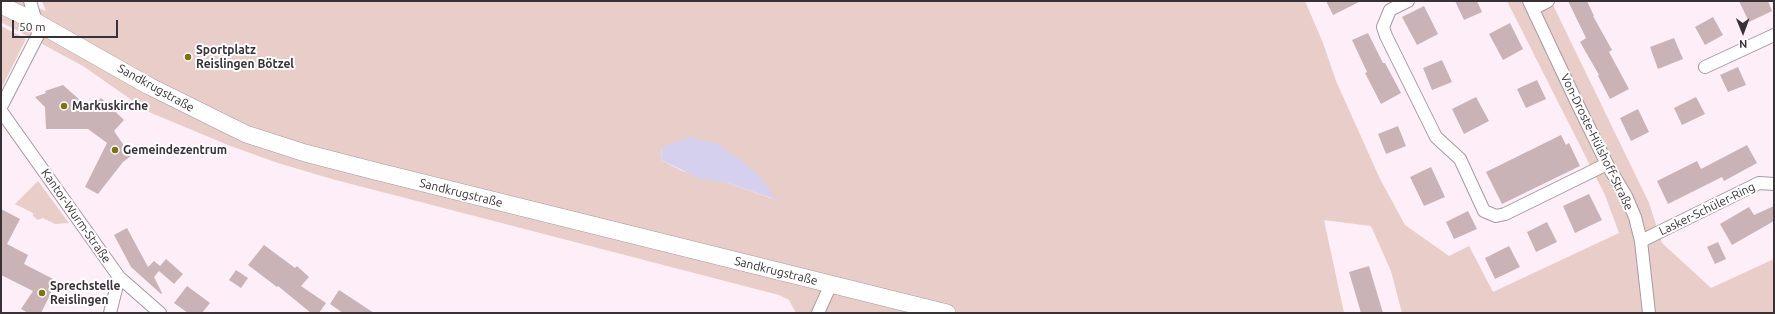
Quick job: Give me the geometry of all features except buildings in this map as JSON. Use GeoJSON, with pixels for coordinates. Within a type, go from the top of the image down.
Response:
{"type":"FeatureCollection","features":[{"type":"Feature","properties":{"kind":"street"},"geometry":{"type":"LineString","coordinates":[[1,107],[38,35],[30,1]]}},
{"type":"Feature","properties":{"kind":"street"},"geometry":{"type":"LineString","coordinates":[[1408,1],[1390,10],[1383,27],[1386,36],[1436,137],[1460,159],[1484,211],[1496,216],[1505,214],[1607,164]]}},
{"type":"Feature","properties":{"kind":"street"},"geometry":{"type":"LineString","coordinates":[[1531,5],[1548,1]]}},
{"type":"Feature","properties":{"kind":"street","name":"Sandkrugstraße"},"geometry":{"type":"LineString","coordinates":[[1,5],[36,22],[149,86],[246,134],[305,153],[375,171],[947,313]]}},
{"type":"Feature","properties":{"kind":"street","name":"Von-Droste-Hülshoff-Straße"},"geometry":{"type":"LineString","coordinates":[[1531,5],[1607,164],[1626,196],[1635,217],[1641,241],[1649,313]]}},
{"type":"Feature","properties":{"kind":"street"},"geometry":{"type":"LineString","coordinates":[[1705,67],[1774,35]]}},
{"type":"Feature","properties":{"kind":"street","name":"Kantor-Wurm-Straße"},"geometry":{"type":"LineString","coordinates":[[1,111],[119,277],[160,313]]}},
{"type":"Feature","properties":{"kind":"street","name":"Lasker-Schüler-Ring"},"geometry":{"type":"LineString","coordinates":[[1641,241],[1759,183],[1774,184]]}},
{"type":"Feature","properties":{"kind":"street"},"geometry":{"type":"LineString","coordinates":[[110,313],[119,277]]}},
{"type":"Feature","properties":{"kind":"street"},"geometry":{"type":"LineString","coordinates":[[818,313],[831,284]]}},
{"type":"Feature","properties":{"kind":"shaded area"},"geometry":{"type":"Polygon","coordinates":[[[1,1],[20,1],[46,11],[42,1],[1305,1],[1323,43],[1336,81],[1380,179],[1405,225],[1449,256],[1469,246],[1493,292],[1619,233],[1605,195],[1507,1],[1551,1],[1649,203],[1662,243],[1711,288],[1774,259],[1774,313],[1402,313],[1391,271],[1371,226],[1324,220],[1344,313],[796,313],[789,300],[779,295],[332,179],[278,163],[228,145],[149,112],[83,66],[1,22],[1,1]],[[662,147],[661,160],[682,171],[728,183],[776,200],[662,147]]]}},
{"type":"Feature","properties":{"kind":"shaded area"},"geometry":{"type":"Polygon","coordinates":[[[1,26],[26,39],[1,89],[1,26]]]}},
{"type":"Feature","properties":{"kind":"shaded area"},"geometry":{"type":"Polygon","coordinates":[[[690,137],[718,144],[739,159],[758,174],[777,200],[728,183],[701,179],[661,160],[662,147],[690,137]]]}},
{"type":"Feature","properties":{"kind":"shaded area"},"geometry":{"type":"Polygon","coordinates":[[[38,181],[69,223],[55,224],[43,218],[38,220],[33,216],[33,213],[15,204],[38,181]]]}},
{"type":"Feature","properties":{"kind":"place","name":"Sportplatz Reislingen Bötzel"},"geometry":{"type":"Point","coordinates":[188,57]}},
{"type":"Feature","properties":{"kind":"place","name":"Markuskirche"},"geometry":{"type":"Point","coordinates":[64,106]}},
{"type":"Feature","properties":{"kind":"place","name":"Gemeindezentrum"},"geometry":{"type":"Point","coordinates":[115,150]}},
{"type":"Feature","properties":{"kind":"place","name":"Sprechstelle Reislingen"},"geometry":{"type":"Point","coordinates":[42,293]}}]}
